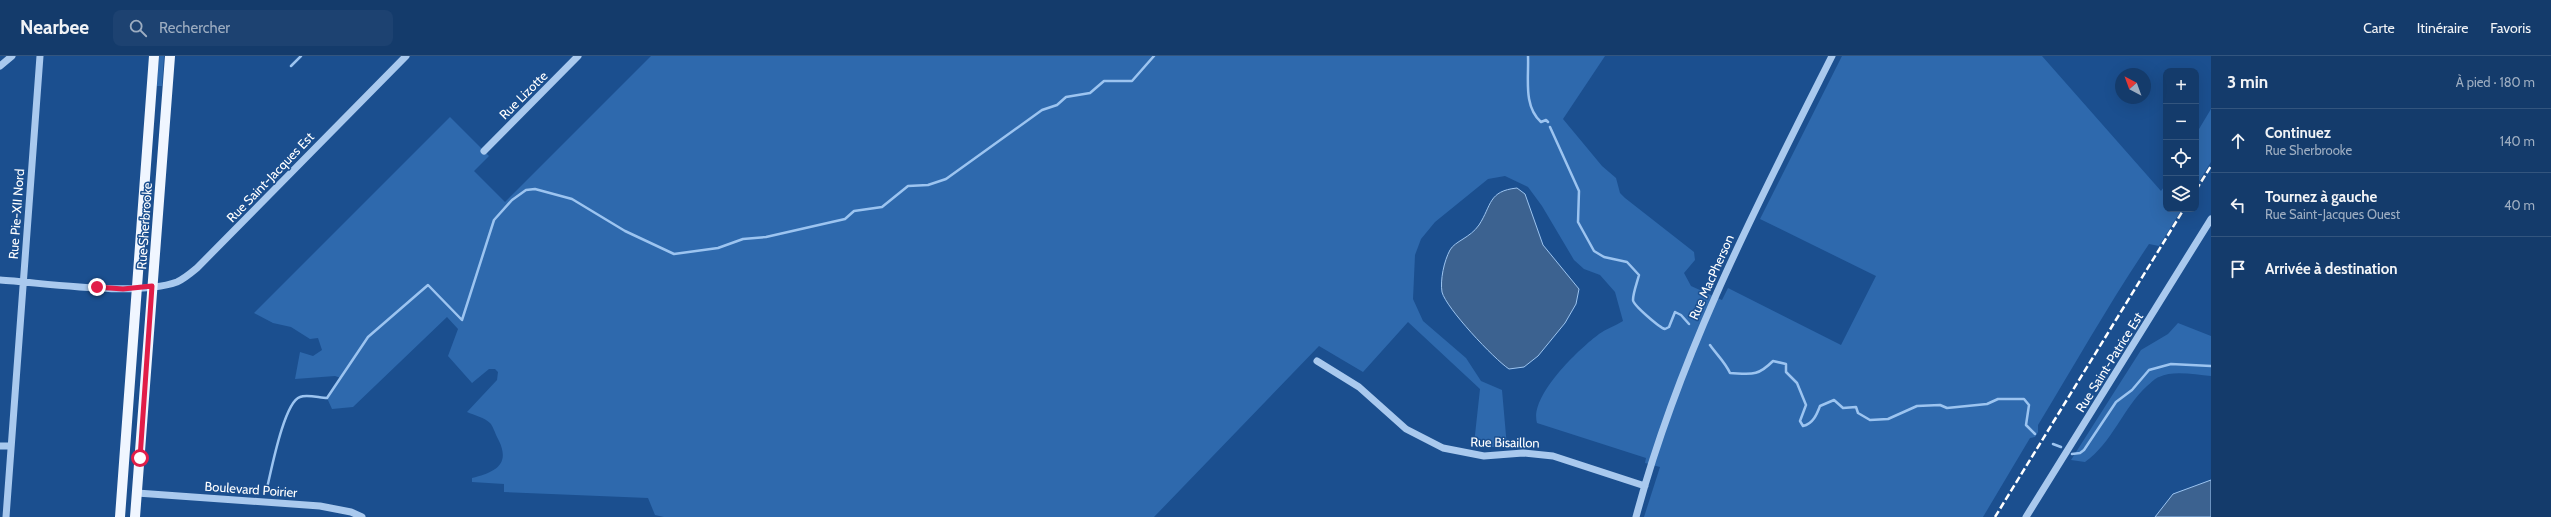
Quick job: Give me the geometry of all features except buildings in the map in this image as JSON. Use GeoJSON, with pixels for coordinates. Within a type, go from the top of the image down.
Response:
{"type":"FeatureCollection","features":[{"type":"Feature","properties":{"kind":"main road","name":"Rue Sherbrooke"},"geometry":{"type":"LineString","coordinates":[[120,517],[154,56]]}},
{"type":"Feature","properties":{"kind":"main road","name":"Rue Sherbrooke"},"geometry":{"type":"LineString","coordinates":[[135,517],[170,56]]}},
{"type":"Feature","properties":{"kind":"street"},"geometry":{"type":"LineString","coordinates":[[0,66],[12,56]]}},
{"type":"Feature","properties":{"kind":"street","name":"Rue Pie-XII Nord"},"geometry":{"type":"LineString","coordinates":[[6,517],[40,56]]}},
{"type":"Feature","properties":{"kind":"street","name":"Rue Saint-Jacques Est"},"geometry":{"type":"LineString","coordinates":[[0,280],[136,288],[177,282],[197,268],[406,56]]}},
{"type":"Feature","properties":{"kind":"street","name":"Rue Lizotte"},"geometry":{"type":"LineString","coordinates":[[484,151],[578,56]]}},
{"type":"Feature","properties":{"kind":"street","name":"Rue MacPherson"},"geometry":{"type":"LineString","coordinates":[[1636,517],[1644,486],[1690,357],[1721,282],[1832,56]]}},
{"type":"Feature","properties":{"kind":"street","name":"Rue Saint-Patrice Est"},"geometry":{"type":"LineString","coordinates":[[2026,517],[2211,219]]}},
{"type":"Feature","properties":{"kind":"street","name":"Rue Bisaillon"},"geometry":{"type":"LineString","coordinates":[[1317,361],[1358,387],[1406,429],[1444,448],[1484,456],[1523,453],[1546,454],[1570,460],[1644,486]]}},
{"type":"Feature","properties":{"kind":"street"},"geometry":{"type":"LineString","coordinates":[[0,446],[11,446]]}},
{"type":"Feature","properties":{"kind":"street","name":"Boulevard Poirier"},"geometry":{"type":"LineString","coordinates":[[137,493],[325,506],[351,512],[362,517]]}},
{"type":"Feature","properties":{"kind":"shaded area"},"geometry":{"type":"Polygon","coordinates":[[[159,56],[164,56],[162,86],[157,86],[159,56]]]}},
{"type":"Feature","properties":{"kind":"shaded area"},"geometry":{"type":"Polygon","coordinates":[[[651,56],[1605,56],[1563,119],[1602,166],[1616,178],[1620,193],[1694,252],[1695,260],[1684,273],[1691,286],[1722,300],[1728,288],[1841,345],[1876,276],[1760,219],[1842,56],[2042,56],[2161,191],[2163,188],[2163,212],[2180,212],[2159,246],[2149,244],[2106,311],[2038,425],[2038,432],[2035,437],[2030,438],[1983,517],[1644,517],[1660,467],[1645,463],[1646,458],[1537,423],[1537,412],[1540,400],[1548,387],[1568,362],[1602,332],[1623,321],[1615,292],[1600,275],[1584,269],[1574,260],[1542,206],[1528,187],[1505,176],[1488,179],[1435,222],[1421,239],[1415,255],[1413,299],[1423,321],[1466,358],[1481,381],[1502,390],[1507,447],[1490,447],[1474,444],[1480,389],[1408,322],[1363,372],[1319,346],[1154,517],[664,517],[655,515],[648,498],[504,492],[504,484],[472,482],[472,478],[494,470],[502,460],[503,454],[501,446],[490,423],[467,412],[497,380],[498,372],[495,369],[489,369],[472,383],[448,356],[458,329],[447,317],[353,407],[332,409],[327,398],[341,378],[335,376],[295,379],[300,352],[313,356],[322,350],[318,338],[310,339],[291,327],[273,323],[254,313],[450,117],[489,156],[474,171],[505,202],[651,56]]]}},
{"type":"Feature","properties":{"kind":"shaded area"},"geometry":{"type":"Polygon","coordinates":[[[2211,109],[2211,162],[2199,181],[2199,140],[2199,129],[2211,109]]]}},
{"type":"Feature","properties":{"kind":"shaded area"},"geometry":{"type":"Polygon","coordinates":[[[1517,188],[1525,194],[1543,245],[1579,289],[1576,304],[1565,323],[1538,356],[1524,367],[1509,369],[1482,344],[1461,321],[1445,299],[1442,292],[1442,282],[1446,260],[1452,247],[1479,225],[1492,200],[1496,196],[1501,192],[1517,188]]]}},
{"type":"Feature","properties":{"kind":"shaded area"},"geometry":{"type":"Polygon","coordinates":[[[2178,323],[2211,336],[2211,376],[2178,373],[2156,378],[2131,404],[2103,445],[2094,454],[2085,462],[2071,460],[2141,350],[2168,334],[2178,323]]]}},
{"type":"Feature","properties":{"kind":"shaded area"},"geometry":{"type":"Polygon","coordinates":[[[2211,480],[2211,517],[2155,517],[2173,494],[2211,480]]]}},
{"type":"Feature","properties":{"kind":"waterway"},"geometry":{"type":"LineString","coordinates":[[291,66],[301,56]]}},
{"type":"Feature","properties":{"kind":"waterway"},"geometry":{"type":"LineString","coordinates":[[267,488],[279,438],[294,402],[303,396],[327,398],[368,337],[428,285],[462,320],[494,220],[512,200],[526,190],[535,189],[572,199],[625,231],[674,254],[718,248],[743,239],[766,237],[845,219],[854,211],[882,207],[908,186],[928,185],[946,179],[1042,110],[1057,105],[1066,97],[1090,93],[1104,81],[1132,81],[1154,56]]}},
{"type":"Feature","properties":{"kind":"waterway"},"geometry":{"type":"LineString","coordinates":[[1528,56],[1529,100],[1535,115],[1541,122],[1546,120],[1548,122]]}},
{"type":"Feature","properties":{"kind":"waterway"},"geometry":{"type":"LineString","coordinates":[[1550,127],[1579,191],[1578,222],[1594,251],[1604,257],[1627,262],[1639,275],[1634,291],[1634,303],[1658,325],[1665,329],[1669,327],[1675,312],[1681,315],[1689,324]]}},
{"type":"Feature","properties":{"kind":"waterway"},"geometry":{"type":"LineString","coordinates":[[1710,345],[1730,373],[1743,374],[1758,372],[1773,361],[1786,364],[1786,372],[1797,383],[1806,405],[1800,421],[1803,426],[1812,421],[1820,406],[1834,400],[1843,408],[1856,407],[1858,413],[1870,420],[1888,419],[1917,406],[1940,405],[1947,408],[1987,404],[1998,399],[2024,399],[2029,405],[2026,425],[2035,434]]}},
{"type":"Feature","properties":{"kind":"waterway"},"geometry":{"type":"LineString","coordinates":[[2072,454],[2080,453],[2084,450],[2116,402],[2132,390],[2149,370],[2171,364],[2211,366]]}},
{"type":"Feature","properties":{"kind":"waterway"},"geometry":{"type":"LineString","coordinates":[[2053,444],[2061,447]]}},
{"type":"Feature","properties":{"kind":"railway"},"geometry":{"type":"LineString","coordinates":[[2199,185],[2211,166]]}},
{"type":"Feature","properties":{"kind":"railway"},"geometry":{"type":"LineString","coordinates":[[1995,517],[2182,212]]}},
{"type":"Feature","properties":{"kind":"route"},"geometry":{"type":"LineString","coordinates":[[97,287],[123,289],[152,286],[140,458]]}}]}
